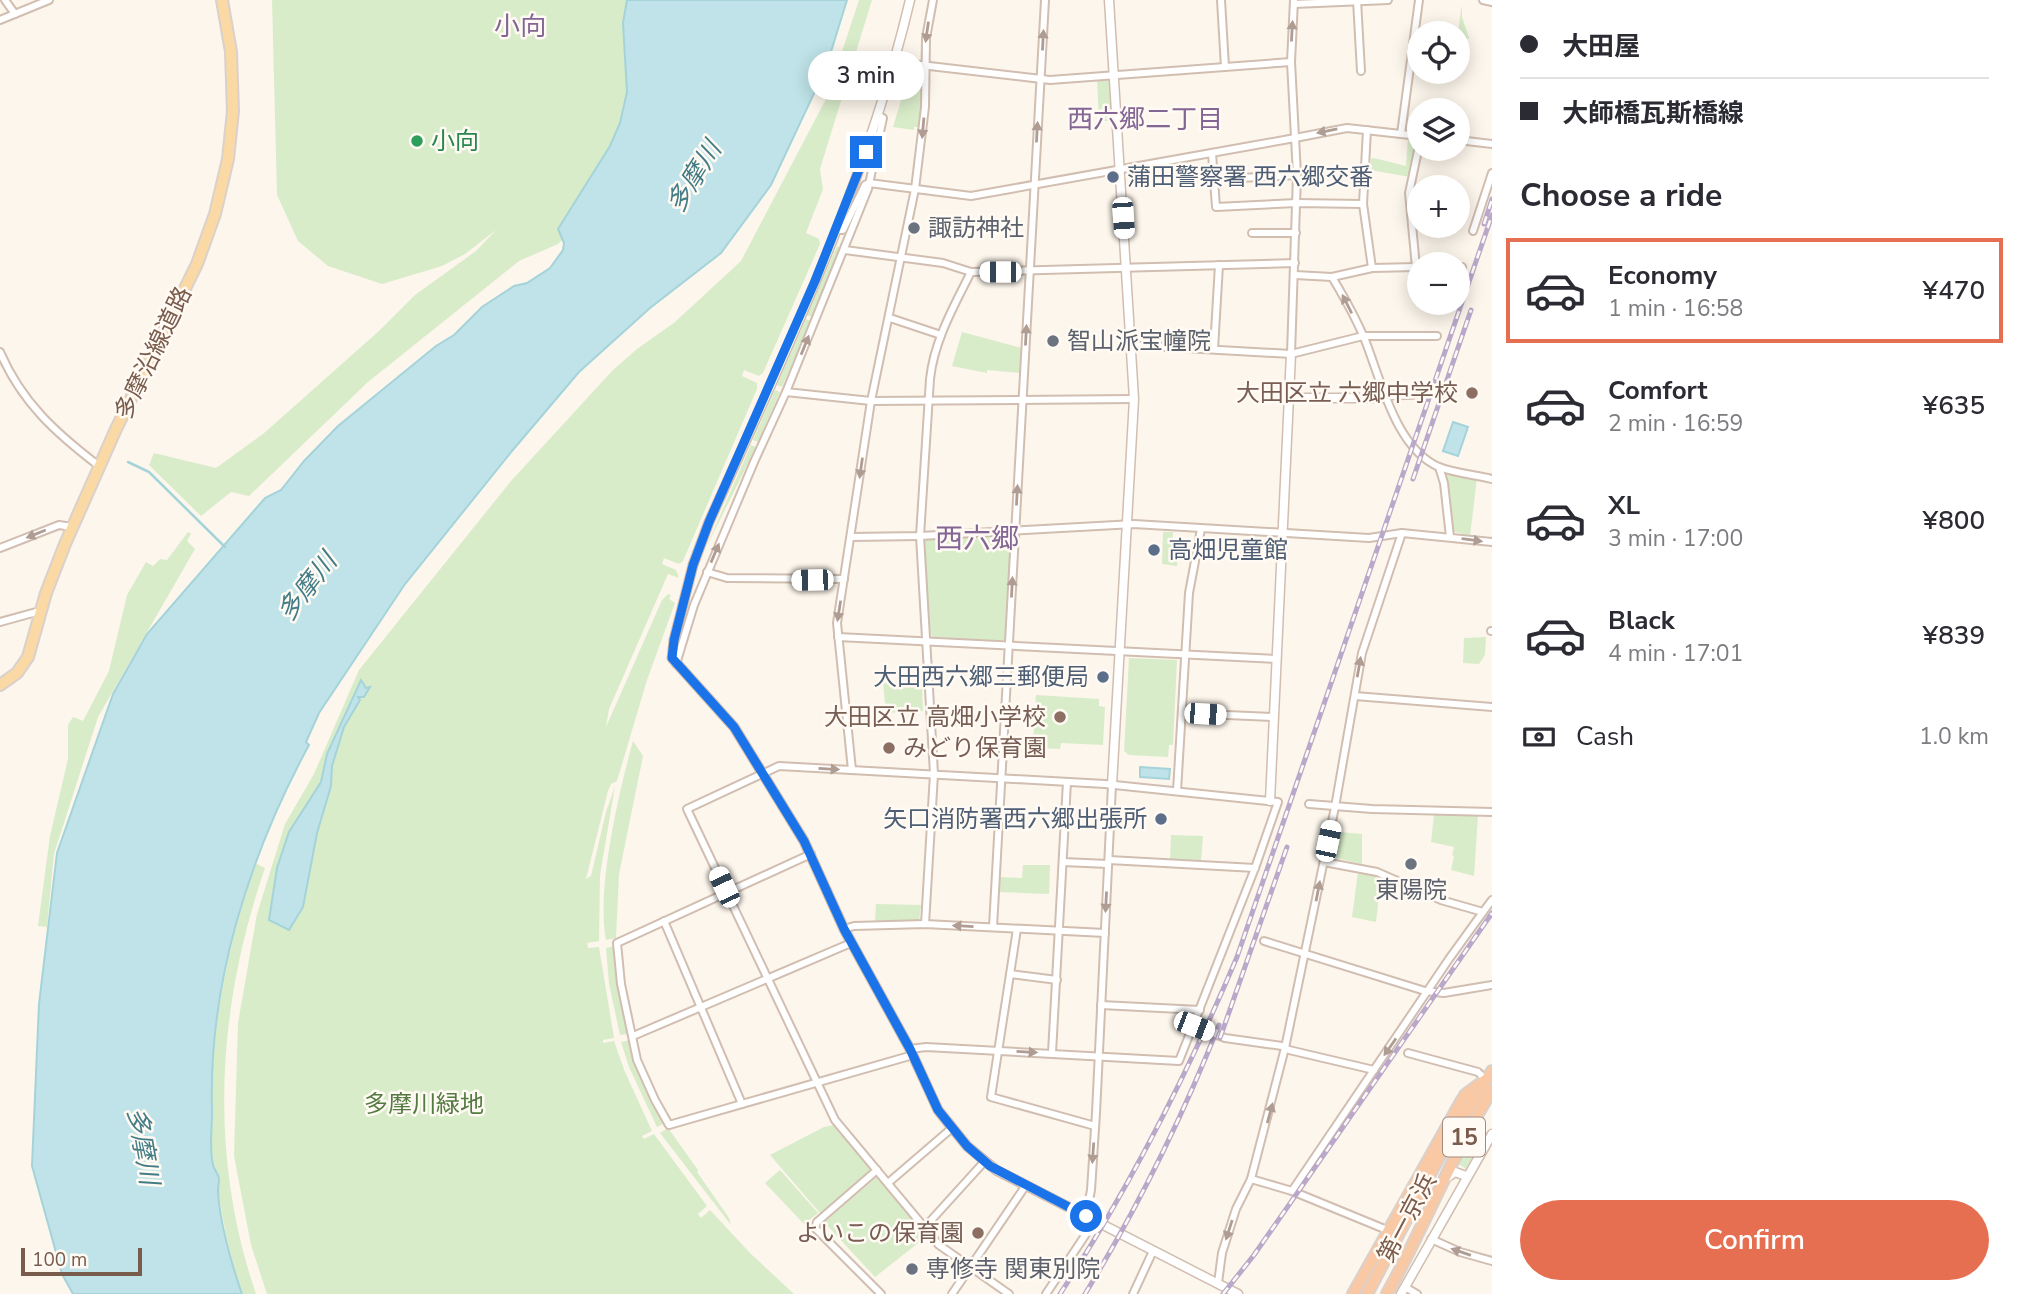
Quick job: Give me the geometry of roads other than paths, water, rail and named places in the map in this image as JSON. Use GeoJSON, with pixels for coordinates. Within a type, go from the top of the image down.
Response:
{"type":"FeatureCollection","features":[{"type":"Feature","properties":{"kind":"highway","name":"第一京浜"},"geometry":{"type":"LineString","coordinates":[[1387,1294],[1490,1080]]}},
{"type":"Feature","properties":{"kind":"highway","name":"第一京浜"},"geometry":{"type":"LineString","coordinates":[[1367,1294],[1444,1148],[1490,1080]]}},
{"type":"Feature","properties":{"kind":"highway"},"geometry":{"type":"LineString","coordinates":[[1353,1294],[1465,1095],[1490,1080]]}},
{"type":"Feature","properties":{"kind":"main road","name":"多摩沿線道路"},"geometry":{"type":"LineString","coordinates":[[0,685],[17,673],[26,660],[40,611],[72,527],[197,264],[219,203],[230,147],[233,98],[231,52],[222,0]]}},
{"type":"Feature","properties":{"kind":"street"},"geometry":{"type":"LineString","coordinates":[[5,0],[15,14]]}},
{"type":"Feature","properties":{"kind":"street"},"geometry":{"type":"LineString","coordinates":[[0,20],[49,0]]}},
{"type":"Feature","properties":{"kind":"street"},"geometry":{"type":"LineString","coordinates":[[910,0],[896,60],[861,168],[709,522],[693,565],[672,654],[676,664],[734,727],[811,853],[844,929],[912,1052],[932,1101],[952,1128],[984,1162],[1238,1294]]}},
{"type":"Feature","properties":{"kind":"street"},"geometry":{"type":"LineString","coordinates":[[852,769],[837,623],[871,401],[915,189],[925,107],[926,38],[933,0]]}},
{"type":"Feature","properties":{"kind":"street"},"geometry":{"type":"LineString","coordinates":[[993,928],[1045,0]]}},
{"type":"Feature","properties":{"kind":"street"},"geometry":{"type":"LineString","coordinates":[[1086,1216],[1091,1190],[1095,1126],[1134,399],[1109,0]]}},
{"type":"Feature","properties":{"kind":"street"},"geometry":{"type":"LineString","coordinates":[[1221,0],[1225,67]]}},
{"type":"Feature","properties":{"kind":"street"},"geometry":{"type":"LineString","coordinates":[[1357,0],[1361,71]]}},
{"type":"Feature","properties":{"kind":"street"},"geometry":{"type":"LineString","coordinates":[[1270,801],[1295,275],[1297,175],[1291,62],[1294,2],[1388,0]]}},
{"type":"Feature","properties":{"kind":"street"},"geometry":{"type":"LineString","coordinates":[[1401,134],[1419,0]]}},
{"type":"Feature","properties":{"kind":"street"},"geometry":{"type":"LineString","coordinates":[[1483,0],[1492,2]]}},
{"type":"Feature","properties":{"kind":"street"},"geometry":{"type":"LineString","coordinates":[[912,64],[1040,79],[1291,62]]}},
{"type":"Feature","properties":{"kind":"street"},"geometry":{"type":"LineString","coordinates":[[676,664],[685,630],[707,572],[845,250],[869,183],[883,118],[878,115]]}},
{"type":"Feature","properties":{"kind":"street"},"geometry":{"type":"LineString","coordinates":[[836,230],[843,230],[865,184],[869,183],[971,197],[1332,129],[1407,135]]}},
{"type":"Feature","properties":{"kind":"street"},"geometry":{"type":"LineString","coordinates":[[1367,130],[1363,204],[1372,268]]}},
{"type":"Feature","properties":{"kind":"street"},"geometry":{"type":"LineString","coordinates":[[1470,141],[1492,144]]}},
{"type":"Feature","properties":{"kind":"street"},"geometry":{"type":"LineString","coordinates":[[1212,153],[1216,207],[1296,203],[1363,204]]}},
{"type":"Feature","properties":{"kind":"street"},"geometry":{"type":"LineString","coordinates":[[1416,161],[1409,193],[1416,252]]}},
{"type":"Feature","properties":{"kind":"street"},"geometry":{"type":"LineString","coordinates":[[1473,231],[1492,173]]}},
{"type":"Feature","properties":{"kind":"street"},"geometry":{"type":"LineString","coordinates":[[1241,177],[1297,175]]}},
{"type":"Feature","properties":{"kind":"street"},"geometry":{"type":"LineString","coordinates":[[1252,233],[1296,233]]}},
{"type":"Feature","properties":{"kind":"street"},"geometry":{"type":"LineString","coordinates":[[845,250],[943,263],[971,272],[1295,263]]}},
{"type":"Feature","properties":{"kind":"street"},"geometry":{"type":"LineString","coordinates":[[1214,349],[1219,265]]}},
{"type":"Feature","properties":{"kind":"street"},"geometry":{"type":"LineString","coordinates":[[1295,275],[1332,277],[1372,268],[1407,267]]}},
{"type":"Feature","properties":{"kind":"street"},"geometry":{"type":"LineString","coordinates":[[925,924],[934,774],[920,536],[932,358],[971,272]]}},
{"type":"Feature","properties":{"kind":"street"},"geometry":{"type":"LineString","coordinates":[[1332,277],[1363,335],[1404,437],[1426,459],[1439,467],[1492,479]]}},
{"type":"Feature","properties":{"kind":"street"},"geometry":{"type":"LineString","coordinates":[[890,318],[941,335]]}},
{"type":"Feature","properties":{"kind":"street"},"geometry":{"type":"LineString","coordinates":[[1131,345],[1291,354],[1363,335],[1437,336]]}},
{"type":"Feature","properties":{"kind":"street"},"geometry":{"type":"LineString","coordinates":[[0,352],[2,364],[44,421],[99,466]]}},
{"type":"Feature","properties":{"kind":"street"},"geometry":{"type":"LineString","coordinates":[[786,392],[871,401],[1134,399]]}},
{"type":"Feature","properties":{"kind":"street"},"geometry":{"type":"LineString","coordinates":[[1289,398],[1419,394]]}},
{"type":"Feature","properties":{"kind":"street"},"geometry":{"type":"LineString","coordinates":[[1439,467],[1451,537]]}},
{"type":"Feature","properties":{"kind":"street"},"geometry":{"type":"LineString","coordinates":[[0,548],[59,525],[72,527]]}},
{"type":"Feature","properties":{"kind":"street"},"geometry":{"type":"LineString","coordinates":[[851,537],[1127,525],[1369,538],[1402,533],[1492,542]]}},
{"type":"Feature","properties":{"kind":"street"},"geometry":{"type":"LineString","coordinates":[[1177,792],[1189,593],[1201,529]]}},
{"type":"Feature","properties":{"kind":"street"},"geometry":{"type":"LineString","coordinates":[[1218,1283],[1222,1253],[1236,1209],[1251,1179],[1285,1048],[1335,807],[1362,653],[1402,533]]}},
{"type":"Feature","properties":{"kind":"street"},"geometry":{"type":"LineString","coordinates":[[707,572],[727,578],[844,579]]}},
{"type":"Feature","properties":{"kind":"street"},"geometry":{"type":"LineString","coordinates":[[0,622],[40,611]]}},
{"type":"Feature","properties":{"kind":"street"},"geometry":{"type":"LineString","coordinates":[[838,637],[1276,659]]}},
{"type":"Feature","properties":{"kind":"street"},"geometry":{"type":"LineString","coordinates":[[1355,696],[1492,707]]}},
{"type":"Feature","properties":{"kind":"street"},"geometry":{"type":"LineString","coordinates":[[1182,713],[1273,717]]}},
{"type":"Feature","properties":{"kind":"street"},"geometry":{"type":"LineString","coordinates":[[811,853],[726,892],[617,943],[621,984],[640,1069],[669,1125],[817,1082],[912,1052],[917,1047],[1179,1061],[1278,802],[1112,785],[779,766],[687,810],[726,892],[767,979],[817,1082],[835,1120],[939,1245],[1009,1294]]}},
{"type":"Feature","properties":{"kind":"street"},"geometry":{"type":"LineString","coordinates":[[1052,1054],[1067,782]]}},
{"type":"Feature","properties":{"kind":"street"},"geometry":{"type":"LineString","coordinates":[[1309,804],[1492,812]]}},
{"type":"Feature","properties":{"kind":"street"},"geometry":{"type":"LineString","coordinates":[[1063,862],[1255,868]]}},
{"type":"Feature","properties":{"kind":"street"},"geometry":{"type":"LineString","coordinates":[[1324,862],[1377,873],[1441,900],[1483,912]]}},
{"type":"Feature","properties":{"kind":"street"},"geometry":{"type":"LineString","coordinates":[[1292,1191],[1492,900]]}},
{"type":"Feature","properties":{"kind":"street"},"geometry":{"type":"LineString","coordinates":[[664,921],[742,1104]]}},
{"type":"Feature","properties":{"kind":"street"},"geometry":{"type":"LineString","coordinates":[[844,929],[854,926],[925,924],[1105,933]]}},
{"type":"Feature","properties":{"kind":"street"},"geometry":{"type":"LineString","coordinates":[[1017,929],[991,1097],[1095,1126]]}},
{"type":"Feature","properties":{"kind":"street"},"geometry":{"type":"LineString","coordinates":[[1264,941],[1429,991],[1444,993],[1492,985]]}},
{"type":"Feature","properties":{"kind":"street"},"geometry":{"type":"LineString","coordinates":[[633,1036],[851,943]]}},
{"type":"Feature","properties":{"kind":"street"},"geometry":{"type":"LineString","coordinates":[[1010,974],[1057,980]]}},
{"type":"Feature","properties":{"kind":"street"},"geometry":{"type":"LineString","coordinates":[[1101,1005],[1200,1010]]}},
{"type":"Feature","properties":{"kind":"street"},"geometry":{"type":"LineString","coordinates":[[1194,1026],[1225,1038],[1285,1048],[1374,1070]]}},
{"type":"Feature","properties":{"kind":"street"},"geometry":{"type":"LineString","coordinates":[[1408,1053],[1478,1072],[1490,1080]]}},
{"type":"Feature","properties":{"kind":"street"},"geometry":{"type":"LineString","coordinates":[[888,1183],[952,1128]]}},
{"type":"Feature","properties":{"kind":"street"},"geometry":{"type":"LineString","coordinates":[[1417,1294],[1403,1290],[1492,1134]]}},
{"type":"Feature","properties":{"kind":"street"},"geometry":{"type":"LineString","coordinates":[[925,1227],[984,1162]]}},
{"type":"Feature","properties":{"kind":"street"},"geometry":{"type":"LineString","coordinates":[[877,1170],[817,1222],[815,1228],[881,1294]]}},
{"type":"Feature","properties":{"kind":"street"},"geometry":{"type":"LineString","coordinates":[[1440,1186],[1455,1172],[1466,1176]]}},
{"type":"Feature","properties":{"kind":"street"},"geometry":{"type":"LineString","coordinates":[[1251,1179],[1292,1191],[1387,1230]]}},
{"type":"Feature","properties":{"kind":"street"},"geometry":{"type":"LineString","coordinates":[[944,1294],[952,1293],[1026,1185]]}},
{"type":"Feature","properties":{"kind":"street"},"geometry":{"type":"LineString","coordinates":[[1046,1294],[1090,1228]]}},
{"type":"Feature","properties":{"kind":"street"},"geometry":{"type":"LineString","coordinates":[[1431,1239],[1492,1261]]}},
{"type":"Feature","properties":{"kind":"street"},"geometry":{"type":"LineString","coordinates":[[1133,1294],[1153,1251]]}},
{"type":"Feature","properties":{"kind":"water","name":"多摩川"},"geometry":{"type":"Polygon","coordinates":[[[627,0],[847,0],[826,68],[771,185],[721,253],[650,308],[579,372],[405,584],[319,713],[306,742],[309,745],[287,787],[251,876],[236,922],[217,1016],[211,1152],[219,1178],[223,1229],[242,1294],[73,1294],[62,1274],[32,1166],[39,1004],[57,853],[113,694],[147,634],[265,498],[281,490],[304,461],[338,426],[436,346],[454,335],[482,307],[514,286],[527,283],[550,268],[563,250],[564,243],[558,229],[610,146],[620,123],[627,92],[623,23],[627,0]]]}},
{"type":"Feature","properties":{"kind":"water"},"geometry":{"type":"Polygon","coordinates":[[[1453,422],[1468,427],[1458,456],[1443,451],[1453,422]]]}},
{"type":"Feature","properties":{"kind":"water"},"geometry":{"type":"Polygon","coordinates":[[[361,680],[366,688],[370,687],[364,697],[358,697],[360,700],[344,727],[332,766],[331,786],[317,833],[303,907],[289,930],[269,920],[277,868],[289,832],[321,782],[327,754],[361,680]]]}},
{"type":"Feature","properties":{"kind":"water"},"geometry":{"type":"Polygon","coordinates":[[[1140,767],[1170,769],[1169,779],[1140,777],[1140,767]]]}},
{"type":"Feature","properties":{"kind":"waterway"},"geometry":{"type":"LineString","coordinates":[[128,462],[149,472],[225,547]]}},
{"type":"Feature","properties":{"kind":"railway"},"geometry":{"type":"LineString","coordinates":[[1484,224],[1492,199]]}},
{"type":"Feature","properties":{"kind":"railway"},"geometry":{"type":"LineString","coordinates":[[1060,1294],[1086,1254],[1156,1130],[1237,957],[1492,215]]}},
{"type":"Feature","properties":{"kind":"railway"},"geometry":{"type":"LineString","coordinates":[[1413,479],[1471,310]]}},
{"type":"Feature","properties":{"kind":"railway"},"geometry":{"type":"LineString","coordinates":[[1220,1038],[1287,847]]}},
{"type":"Feature","properties":{"kind":"railway"},"geometry":{"type":"LineString","coordinates":[[1223,1294],[1254,1255],[1492,913]]}},
{"type":"Feature","properties":{"kind":"railway"},"geometry":{"type":"LineString","coordinates":[[1085,1294],[1158,1162],[1219,1025]]}},
{"type":"Feature","properties":{"kind":"place","name":"小向"},"geometry":{"type":"Point","coordinates":[417,141]}},
{"type":"Feature","properties":{"kind":"place","name":"蒲田警察署 西六郷交番"},"geometry":{"type":"Point","coordinates":[1113,177]}},
{"type":"Feature","properties":{"kind":"place","name":"諏訪神社"},"geometry":{"type":"Point","coordinates":[914,228]}},
{"type":"Feature","properties":{"kind":"place","name":"智山派宝幢院"},"geometry":{"type":"Point","coordinates":[1053,341]}},
{"type":"Feature","properties":{"kind":"place","name":"大田区立 六郷中学校"},"geometry":{"type":"Point","coordinates":[1472,393]}},
{"type":"Feature","properties":{"kind":"place","name":"高畑児童館"},"geometry":{"type":"Point","coordinates":[1154,550]}},
{"type":"Feature","properties":{"kind":"place","name":"大田西六郷三郵便局"},"geometry":{"type":"Point","coordinates":[1103,677]}},
{"type":"Feature","properties":{"kind":"place","name":"大田区立 高畑小学校"},"geometry":{"type":"Point","coordinates":[1060,717]}},
{"type":"Feature","properties":{"kind":"place","name":"みどり保育園"},"geometry":{"type":"Point","coordinates":[889,748]}},
{"type":"Feature","properties":{"kind":"place","name":"矢口消防署西六郷出張所"},"geometry":{"type":"Point","coordinates":[1161,819]}},
{"type":"Feature","properties":{"kind":"place","name":"東陽院"},"geometry":{"type":"Point","coordinates":[1411,864]}},
{"type":"Feature","properties":{"kind":"place","name":"よいこの保育園"},"geometry":{"type":"Point","coordinates":[978,1233]}},
{"type":"Feature","properties":{"kind":"place","name":"専修寺 関東別院"},"geometry":{"type":"Point","coordinates":[912,1269]}},
{"type":"Feature","properties":{"kind":"district","name":"小向"},"geometry":{"type":"Point","coordinates":[520,26]}},
{"type":"Feature","properties":{"kind":"district","name":"西六郷二丁目"},"geometry":{"type":"Point","coordinates":[1145,119]}},
{"type":"Feature","properties":{"kind":"district","name":"西六郷"},"geometry":{"type":"Point","coordinates":[977,539]}},
{"type":"Feature","properties":{"kind":"park label","name":"多摩川緑地"},"geometry":{"type":"Point","coordinates":[424,1104]}}]}
